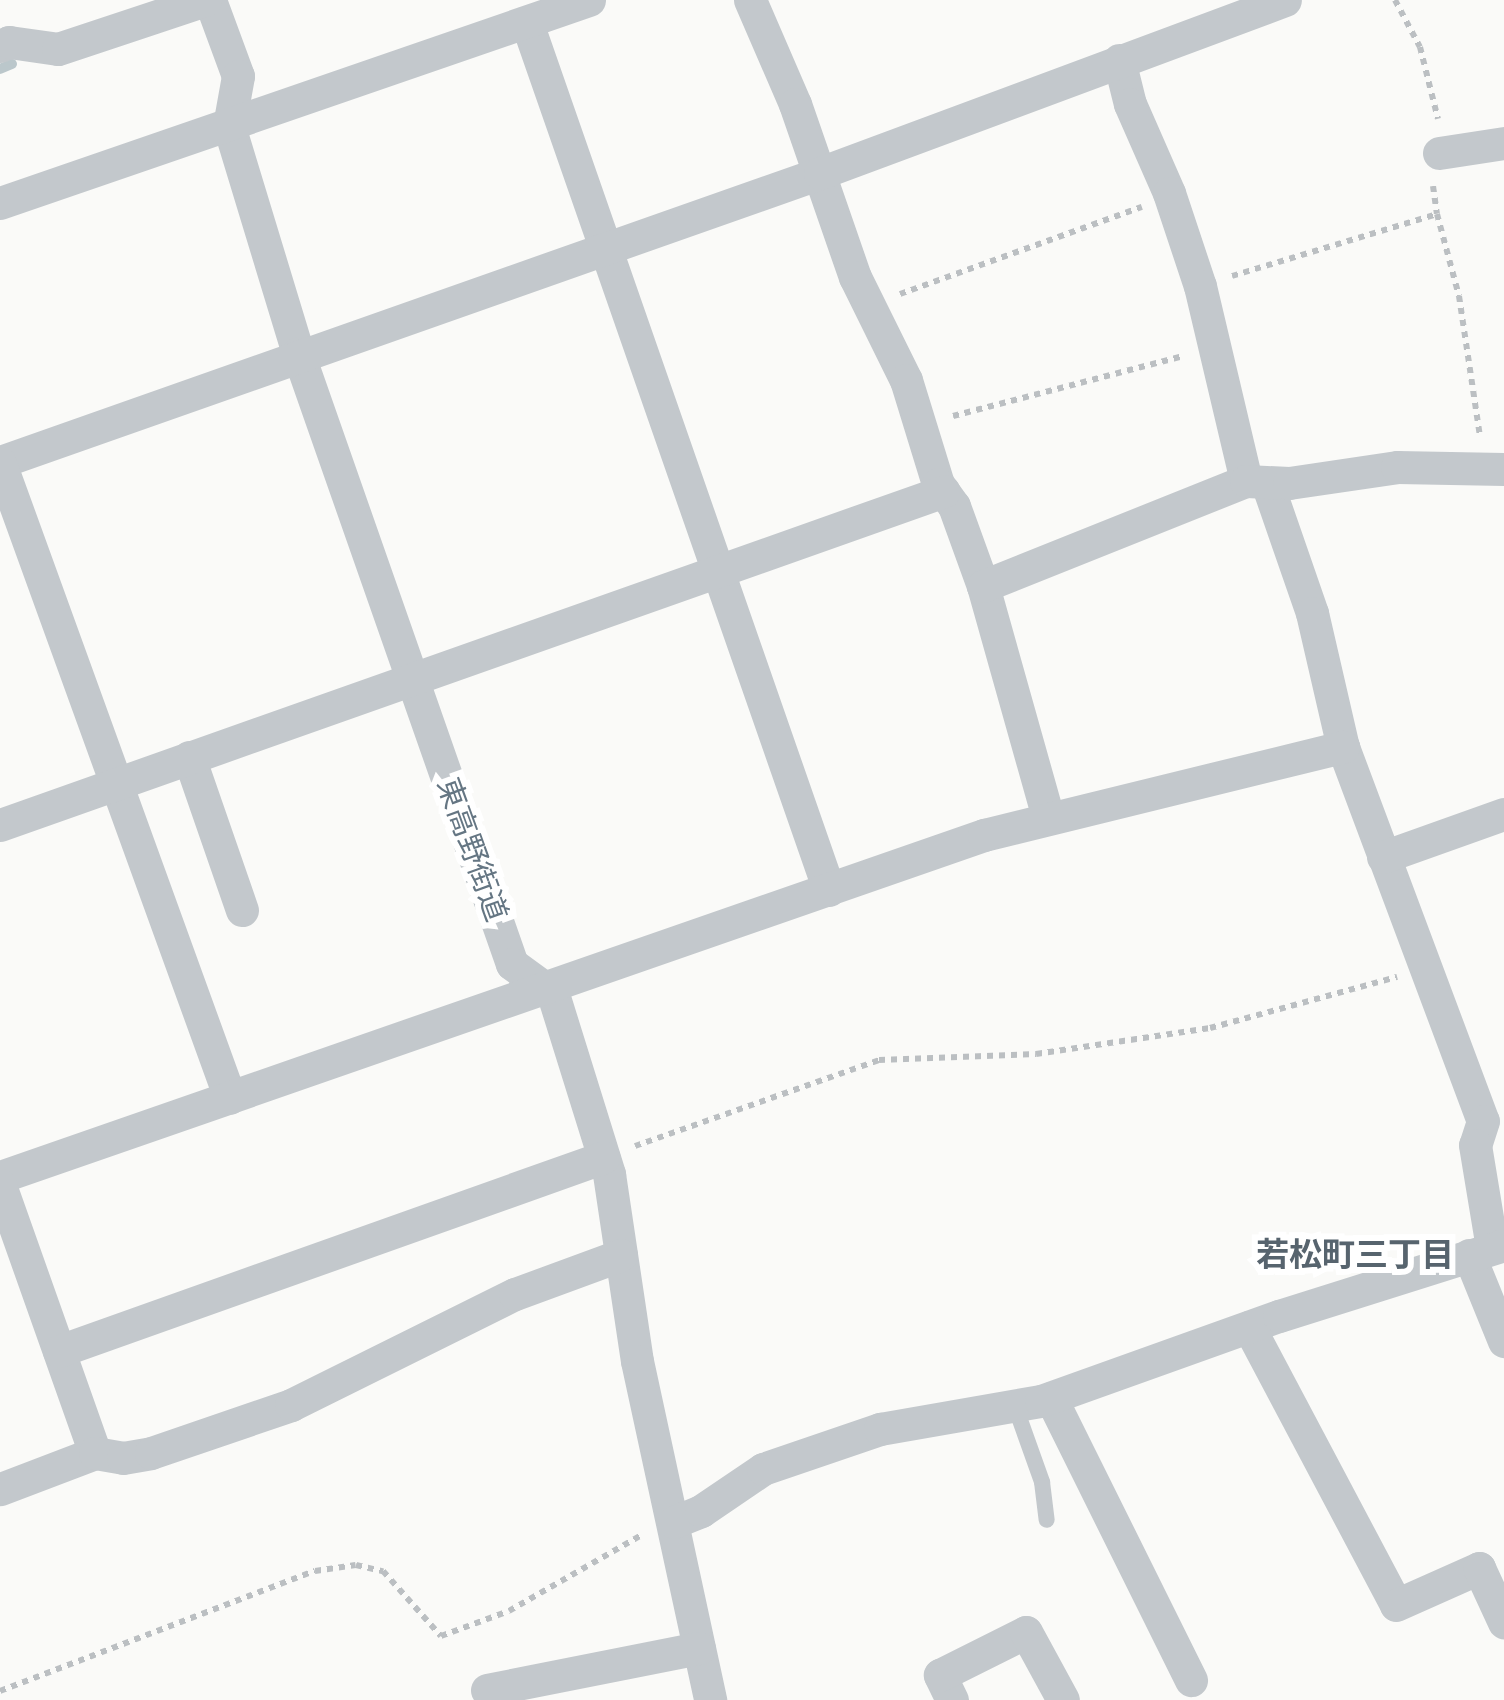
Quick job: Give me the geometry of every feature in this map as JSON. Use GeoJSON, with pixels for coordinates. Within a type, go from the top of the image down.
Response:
{"type":"FeatureCollection","features":[{"type":"Feature","properties":{"kind":"street"},"geometry":{"type":"LineString","coordinates":[[0,46],[9,42],[58,49],[207,0]]}},
{"type":"Feature","properties":{"kind":"street","name":"東高野街道"},"geometry":{"type":"LineString","coordinates":[[207,0],[238,76],[229,126],[298,354],[512,964],[553,994],[604,1157],[637,1361],[710,1700]]}},
{"type":"Feature","properties":{"kind":"street"},"geometry":{"type":"LineString","coordinates":[[0,203],[590,0]]}},
{"type":"Feature","properties":{"kind":"street"},"geometry":{"type":"LineString","coordinates":[[750,0],[868,305],[906,380],[944,491],[954,506],[983,586],[1048,817]]}},
{"type":"Feature","properties":{"kind":"street"},"geometry":{"type":"LineString","coordinates":[[230,1098],[0,462],[820,173],[1285,0]]}},
{"type":"Feature","properties":{"kind":"street"},"geometry":{"type":"LineString","coordinates":[[527,23],[829,890]]}},
{"type":"Feature","properties":{"kind":"street"},"geometry":{"type":"LineString","coordinates":[[1119,60],[1130,104],[1170,197],[1200,286],[1211,347],[1257,482],[1312,614],[1343,747],[1484,1120],[1474,1145],[1504,1341]]}},
{"type":"Feature","properties":{"kind":"street"},"geometry":{"type":"LineString","coordinates":[[1439,152],[1504,143]]}},
{"type":"Feature","properties":{"kind":"street"},"geometry":{"type":"LineString","coordinates":[[983,586],[1257,482],[1397,467],[1495,469]]}},
{"type":"Feature","properties":{"kind":"street"},"geometry":{"type":"LineString","coordinates":[[0,825],[944,491]]}},
{"type":"Feature","properties":{"kind":"street"},"geometry":{"type":"LineString","coordinates":[[95,1453],[0,1181],[1048,817],[1343,747]]}},
{"type":"Feature","properties":{"kind":"street"},"geometry":{"type":"LineString","coordinates":[[189,757],[242,910]]}},
{"type":"Feature","properties":{"kind":"street"},"geometry":{"type":"LineString","coordinates":[[1383,857],[1504,814]]}},
{"type":"Feature","properties":{"kind":"street"},"geometry":{"type":"LineString","coordinates":[[59,1351],[604,1157]]}},
{"type":"Feature","properties":{"kind":"street"},"geometry":{"type":"LineString","coordinates":[[674,1522],[701,1511],[763,1469],[880,1429],[1051,1398],[1249,1327],[1488,1250]]}},
{"type":"Feature","properties":{"kind":"street"},"geometry":{"type":"LineString","coordinates":[[0,1489],[95,1453],[123,1458],[152,1453],[291,1405],[514,1294],[621,1255]]}},
{"type":"Feature","properties":{"kind":"street"},"geometry":{"type":"LineString","coordinates":[[1249,1327],[1396,1605],[1478,1568],[1504,1622]]}},
{"type":"Feature","properties":{"kind":"street"},"geometry":{"type":"LineString","coordinates":[[1051,1398],[1191,1680]]}},
{"type":"Feature","properties":{"kind":"street"},"geometry":{"type":"LineString","coordinates":[[952,1700],[940,1675],[1026,1632],[1063,1700]]}},
{"type":"Feature","properties":{"kind":"street"},"geometry":{"type":"LineString","coordinates":[[487,1690],[699,1648]]}},
{"type":"Feature","properties":{"kind":"lane"},"geometry":{"type":"LineString","coordinates":[[1015,1406],[1042,1482],[1047,1520]]}},
{"type":"Feature","properties":{"kind":"path"},"geometry":{"type":"LineString","coordinates":[[1395,0],[1435,88],[1437,214],[1495,469]]}},
{"type":"Feature","properties":{"kind":"path"},"geometry":{"type":"LineString","coordinates":[[868,305],[1170,197]]}},
{"type":"Feature","properties":{"kind":"path"},"geometry":{"type":"LineString","coordinates":[[1200,286],[1437,214]]}},
{"type":"Feature","properties":{"kind":"path"},"geometry":{"type":"LineString","coordinates":[[920,425],[1211,347]]}},
{"type":"Feature","properties":{"kind":"path"},"geometry":{"type":"LineString","coordinates":[[604,1157],[879,1060],[1036,1054],[1210,1028],[1426,969]]}},
{"type":"Feature","properties":{"kind":"path"},"geometry":{"type":"LineString","coordinates":[[0,1691],[315,1571],[356,1564],[383,1571],[441,1636],[509,1610],[615,1546],[674,1522]]}},
{"type":"Feature","properties":{"kind":"waterway"},"geometry":{"type":"LineString","coordinates":[[0,69],[12,64]]}},
{"type":"Feature","properties":{"kind":"district","name":"若松町三丁目"},"geometry":{"type":"Point","coordinates":[1355,1256]}}]}
